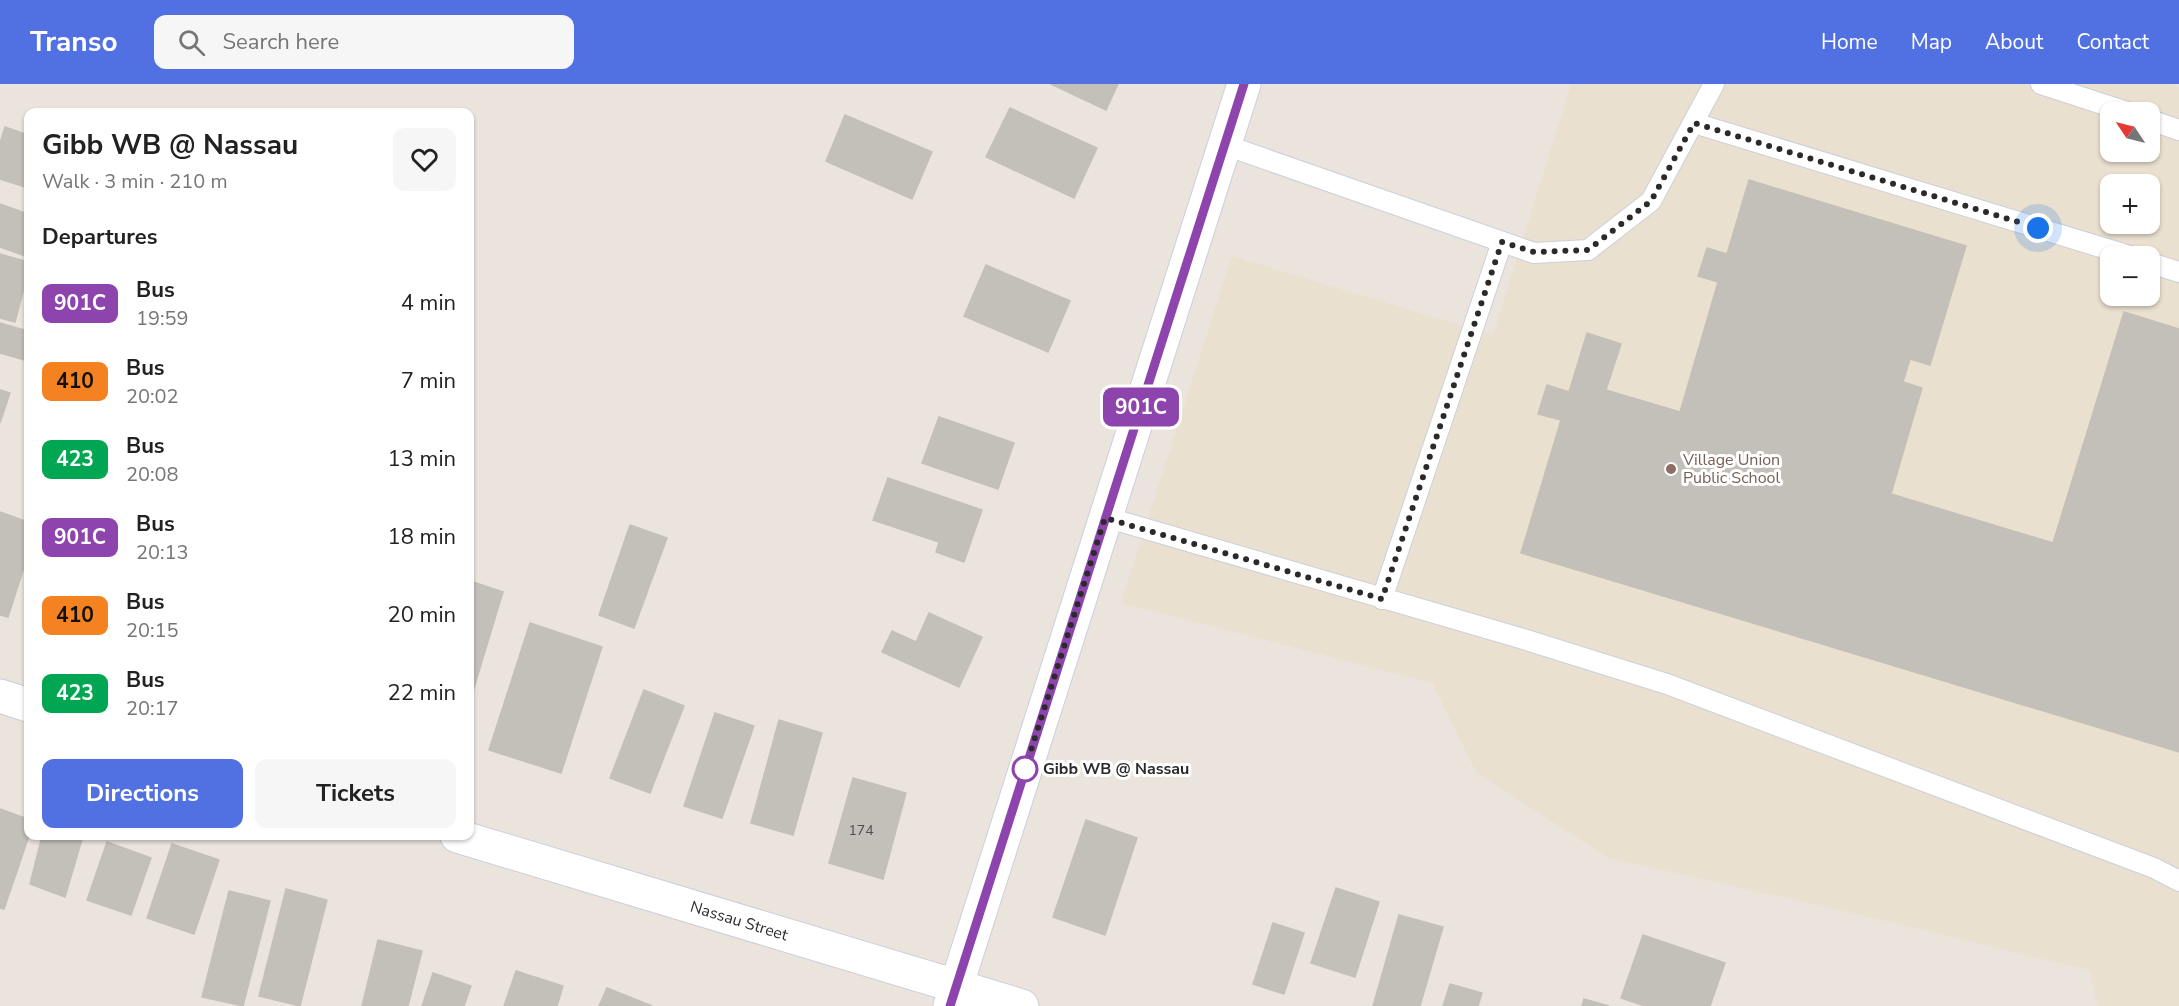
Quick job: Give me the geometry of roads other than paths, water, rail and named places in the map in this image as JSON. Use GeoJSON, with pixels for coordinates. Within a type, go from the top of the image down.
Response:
{"type":"FeatureCollection","features":[{"type":"Feature","properties":{"kind":"main road"},"geometry":{"type":"LineString","coordinates":[[953,997],[1244,84]]}},
{"type":"Feature","properties":{"kind":"main road"},"geometry":{"type":"LineString","coordinates":[[0,696],[24,704]]}},
{"type":"Feature","properties":{"kind":"main road","name":"Nassau Street"},"geometry":{"type":"LineString","coordinates":[[469,840],[953,997],[1022,1006]]}},
{"type":"Feature","properties":{"kind":"lane"},"geometry":{"type":"LineString","coordinates":[[1225,145],[1534,252],[1588,250],[1651,201],[1714,84]]}},
{"type":"Feature","properties":{"kind":"lane"},"geometry":{"type":"LineString","coordinates":[[2041,84],[2100,103]]}},
{"type":"Feature","properties":{"kind":"lane"},"geometry":{"type":"LineString","coordinates":[[1694,123],[2100,247]]}},
{"type":"Feature","properties":{"kind":"lane"},"geometry":{"type":"LineString","coordinates":[[2160,123],[2179,130]]}},
{"type":"Feature","properties":{"kind":"lane"},"geometry":{"type":"LineString","coordinates":[[1382,599],[1502,242]]}},
{"type":"Feature","properties":{"kind":"lane"},"geometry":{"type":"LineString","coordinates":[[2160,266],[2179,272]]}},
{"type":"Feature","properties":{"kind":"lane"},"geometry":{"type":"LineString","coordinates":[[1105,518],[1520,638],[1667,684],[2154,868],[2179,881]]}},
{"type":"Feature","properties":{"kind":"place","name":"Village Union Public School"},"geometry":{"type":"Point","coordinates":[1671,469]}},
{"type":"Feature","properties":{"kind":"place","name":"Gibb WB @ Nassau"},"geometry":{"type":"Point","coordinates":[1025,769]}}]}
